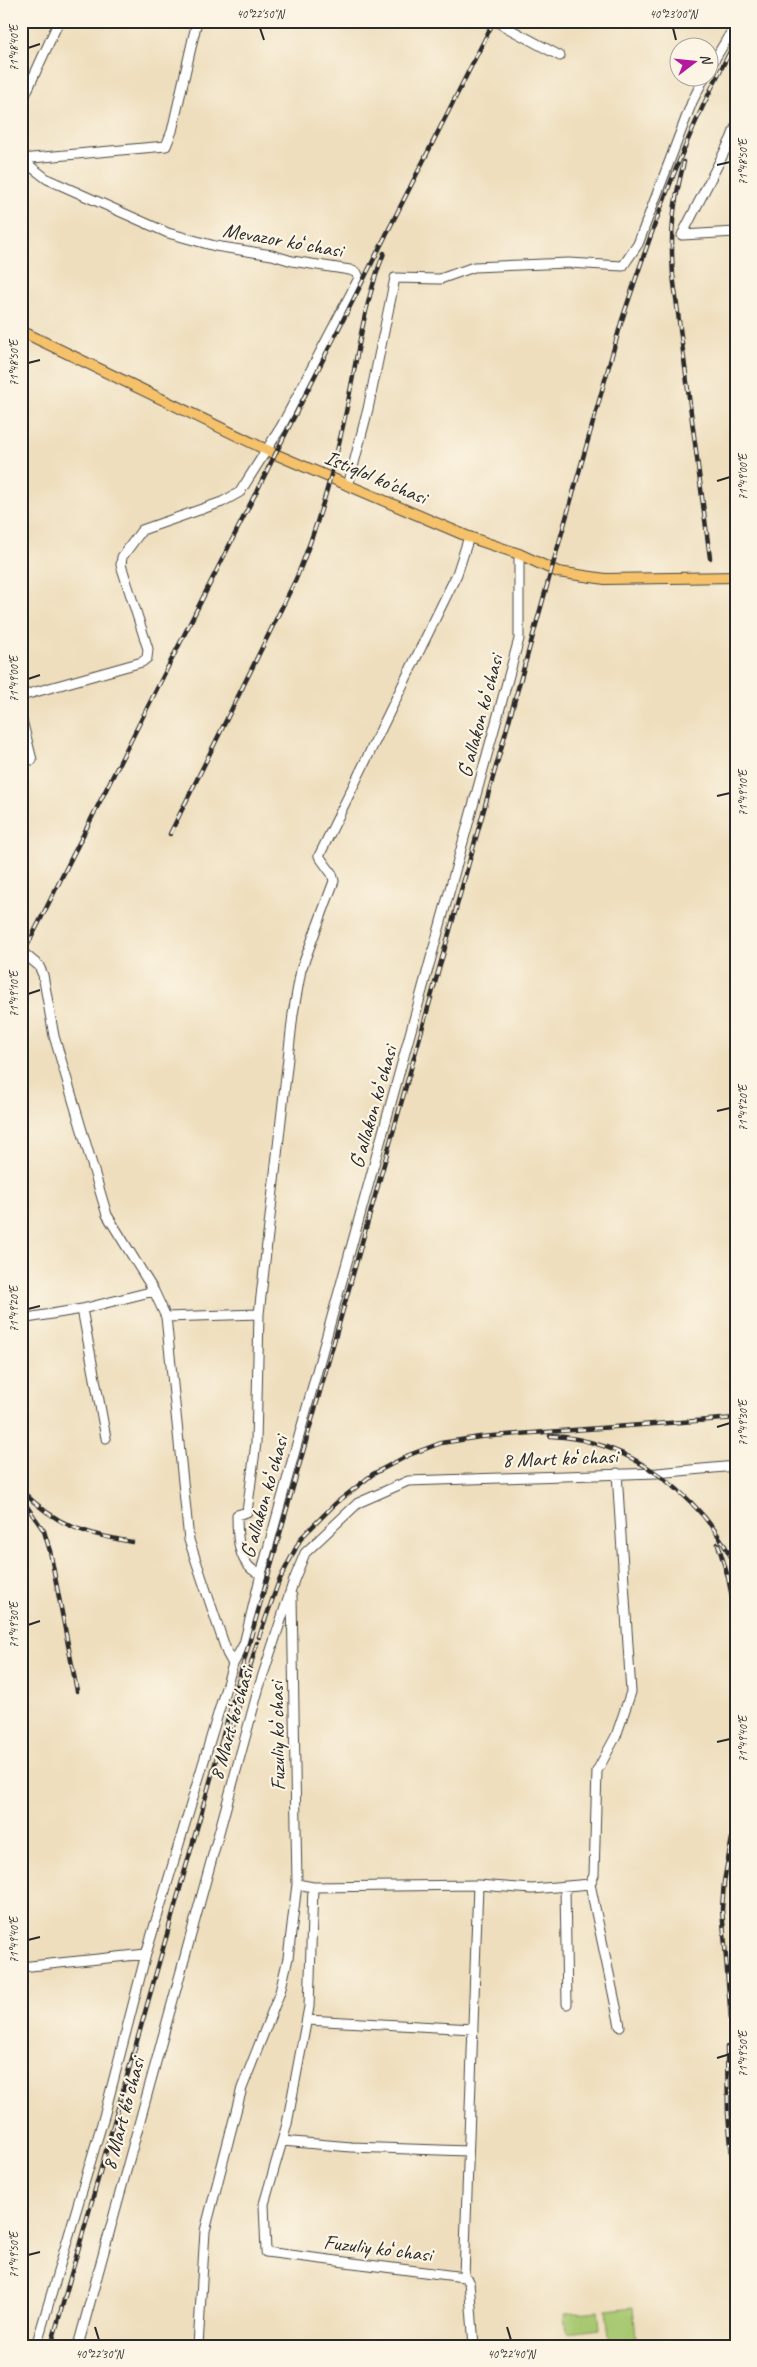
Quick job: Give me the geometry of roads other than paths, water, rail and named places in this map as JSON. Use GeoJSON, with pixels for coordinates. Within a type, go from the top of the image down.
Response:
{"type":"FeatureCollection","features":[{"type":"Feature","properties":{"kind":"main road","name":"Istiqlol ko'chasi"},"geometry":{"type":"LineString","coordinates":[[21,331],[267,450],[469,537],[519,554],[558,572],[605,579],[736,577]]}},
{"type":"Feature","properties":{"kind":"street"},"geometry":{"type":"LineString","coordinates":[[21,104],[58,21]]}},
{"type":"Feature","properties":{"kind":"street"},"geometry":{"type":"LineString","coordinates":[[21,159],[166,146],[172,131],[197,21]]}},
{"type":"Feature","properties":{"kind":"street"},"geometry":{"type":"LineString","coordinates":[[495,21],[560,56]]}},
{"type":"Feature","properties":{"kind":"street"},"geometry":{"type":"LineString","coordinates":[[720,50],[736,24]]}},
{"type":"Feature","properties":{"kind":"street"},"geometry":{"type":"LineString","coordinates":[[348,486],[368,409],[395,278],[440,279],[474,267],[568,263],[623,266],[638,244],[699,88]]}},
{"type":"Feature","properties":{"kind":"street"},"geometry":{"type":"LineString","coordinates":[[736,126],[734,140],[682,236],[736,232]]}},
{"type":"Feature","properties":{"kind":"street","name":"Mevazor koʻchasi"},"geometry":{"type":"LineString","coordinates":[[21,159],[47,179],[168,233],[215,246],[272,255],[292,262],[350,270],[357,273],[359,278],[357,285],[281,428],[267,450]]}},
{"type":"Feature","properties":{"kind":"street"},"geometry":{"type":"LineString","coordinates":[[21,696],[145,660],[148,649],[122,565],[122,557],[142,530],[222,502],[240,492],[267,450]]}},
{"type":"Feature","properties":{"kind":"street"},"geometry":{"type":"LineString","coordinates":[[261,1574],[250,1570],[244,1562],[237,1519],[238,1513],[247,1512],[254,1468],[259,1314],[293,1014],[301,970],[334,881],[332,874],[319,856],[457,574],[469,537]]}},
{"type":"Feature","properties":{"kind":"street","name":"Gʻallakon koʻchasi"},"geometry":{"type":"LineString","coordinates":[[36,2346],[105,2113],[146,1954],[234,1664],[244,1644],[261,1574],[519,639],[519,554]]}},
{"type":"Feature","properties":{"kind":"street"},"geometry":{"type":"LineString","coordinates":[[21,716],[32,760],[21,755]]}},
{"type":"Feature","properties":{"kind":"street"},"geometry":{"type":"LineString","coordinates":[[21,951],[39,966],[43,975],[54,1036],[107,1215],[154,1291],[166,1317],[189,1540],[227,1653],[234,1664]]}},
{"type":"Feature","properties":{"kind":"street"},"geometry":{"type":"LineString","coordinates":[[21,1319],[82,1309],[154,1291]]}},
{"type":"Feature","properties":{"kind":"street"},"geometry":{"type":"LineString","coordinates":[[82,1309],[106,1438]]}},
{"type":"Feature","properties":{"kind":"street"},"geometry":{"type":"LineString","coordinates":[[166,1317],[259,1314]]}},
{"type":"Feature","properties":{"kind":"street","name":"8 Mart koʻchasi"},"geometry":{"type":"LineString","coordinates":[[78,2346],[246,1734],[292,1588],[306,1553],[358,1503],[408,1481],[656,1473],[736,1466]]}},
{"type":"Feature","properties":{"kind":"street"},"geometry":{"type":"LineString","coordinates":[[616,1474],[631,1692],[616,1736],[597,1771],[594,1875],[590,1884],[620,2026]]}},
{"type":"Feature","properties":{"kind":"street","name":"Fuzuliy koʻchasi"},"geometry":{"type":"LineString","coordinates":[[198,2346],[201,2275],[206,2231],[242,2088],[282,1986],[296,1884],[292,1588]]}},
{"type":"Feature","properties":{"kind":"street"},"geometry":{"type":"LineString","coordinates":[[296,1884],[313,1887],[478,1885],[532,1889],[566,1888],[590,1884]]}},
{"type":"Feature","properties":{"kind":"street","name":"Fuzuliy koʻchasi"},"geometry":{"type":"LineString","coordinates":[[313,1887],[309,2006],[282,2141],[264,2204],[266,2252],[464,2277],[478,1885]]}},
{"type":"Feature","properties":{"kind":"street"},"geometry":{"type":"LineString","coordinates":[[566,1888],[568,2004]]}},
{"type":"Feature","properties":{"kind":"street"},"geometry":{"type":"LineString","coordinates":[[21,1967],[146,1954]]}},
{"type":"Feature","properties":{"kind":"street"},"geometry":{"type":"LineString","coordinates":[[307,2020],[472,2029]]}},
{"type":"Feature","properties":{"kind":"street"},"geometry":{"type":"LineString","coordinates":[[282,2141],[351,2148],[468,2151]]}},
{"type":"Feature","properties":{"kind":"street"},"geometry":{"type":"LineString","coordinates":[[464,2277],[469,2281],[474,2346]]}},
{"type":"Feature","properties":{"kind":"railway"},"geometry":{"type":"LineString","coordinates":[[21,958],[494,21]]}},
{"type":"Feature","properties":{"kind":"railway"},"geometry":{"type":"LineString","coordinates":[[51,2346],[621,323],[658,215],[686,144],[701,109],[736,41]]}},
{"type":"Feature","properties":{"kind":"railway"},"geometry":{"type":"LineString","coordinates":[[684,162],[673,218],[673,275],[710,558]]}},
{"type":"Feature","properties":{"kind":"railway"},"geometry":{"type":"LineString","coordinates":[[170,834],[296,579],[310,542],[333,468],[347,408],[364,318],[384,253]]}},
{"type":"Feature","properties":{"kind":"railway"},"geometry":{"type":"LineString","coordinates":[[259,1637],[279,1581],[301,1538],[335,1504],[373,1474],[409,1455],[441,1443],[480,1437],[736,1418]]}},
{"type":"Feature","properties":{"kind":"railway"},"geometry":{"type":"LineString","coordinates":[[550,1436],[579,1440],[608,1448],[635,1460],[660,1476],[683,1495],[704,1517],[722,1541],[736,1567]]}},
{"type":"Feature","properties":{"kind":"railway"},"geometry":{"type":"LineString","coordinates":[[21,1490],[59,1520],[85,1531],[132,1542]]}},
{"type":"Feature","properties":{"kind":"railway"},"geometry":{"type":"LineString","coordinates":[[21,1498],[44,1531],[50,1551],[77,1691]]}},
{"type":"Feature","properties":{"kind":"railway"},"geometry":{"type":"LineString","coordinates":[[718,1544],[728,1577],[736,1618]]}},
{"type":"Feature","properties":{"kind":"railway"},"geometry":{"type":"LineString","coordinates":[[228,1744],[257,1643]]}},
{"type":"Feature","properties":{"kind":"railway"},"geometry":{"type":"LineString","coordinates":[[736,1816],[724,1882],[722,1909],[736,2080]]}},
{"type":"Feature","properties":{"kind":"railway"},"geometry":{"type":"LineString","coordinates":[[727,2047],[728,2114],[736,2198]]}}]}
